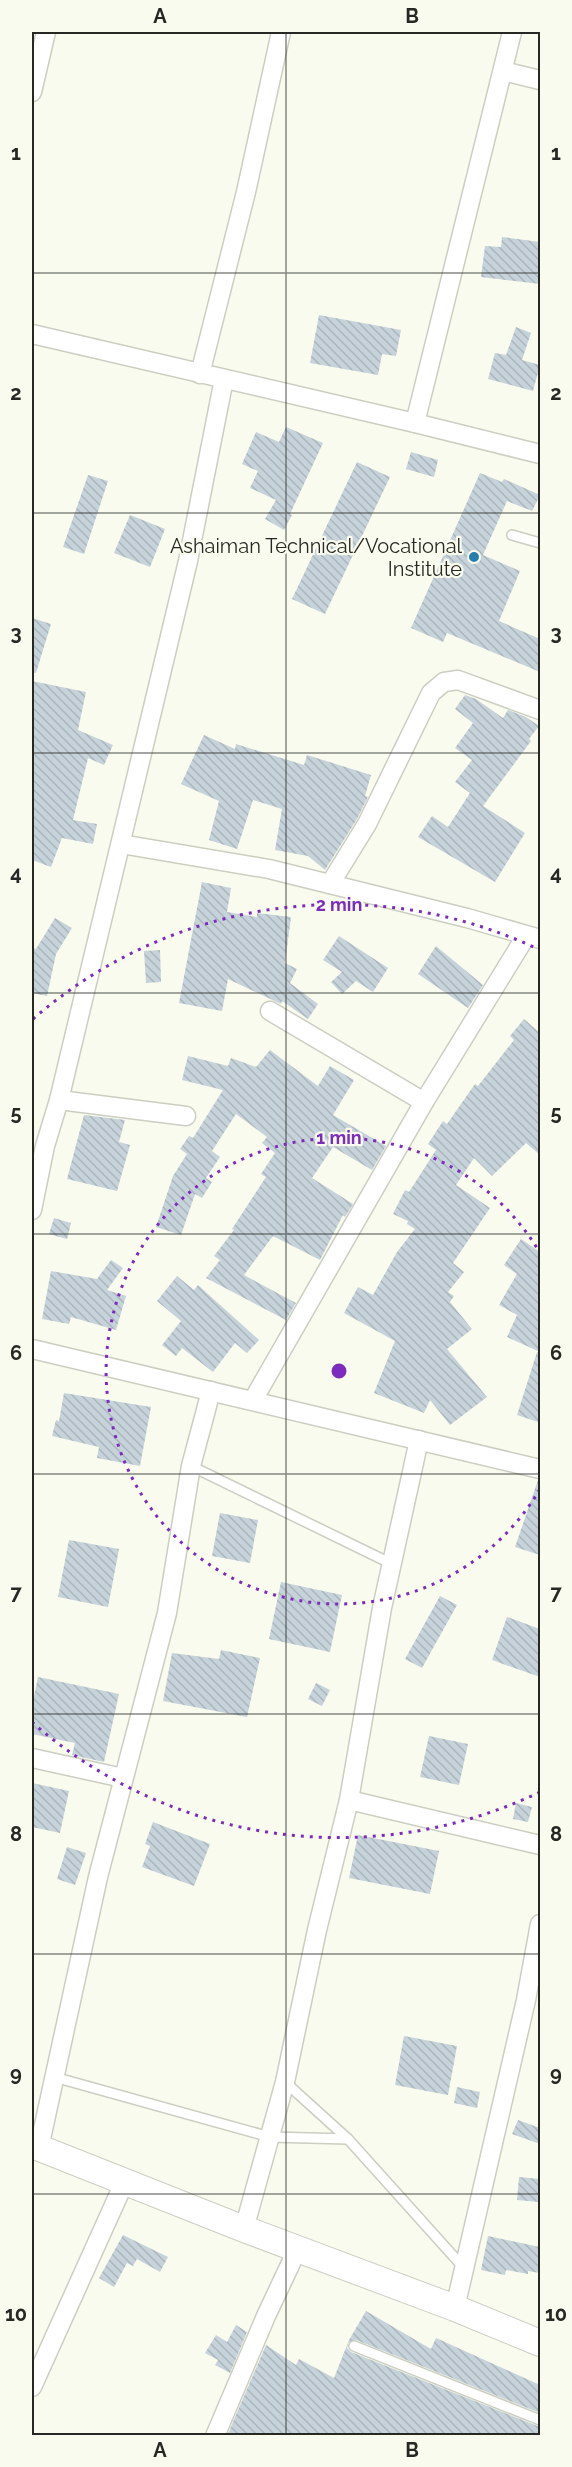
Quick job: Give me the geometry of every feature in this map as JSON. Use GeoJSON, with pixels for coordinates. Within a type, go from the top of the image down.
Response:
{"type":"FeatureCollection","features":[{"type":"Feature","properties":{"kind":"main road"},"geometry":{"type":"LineString","coordinates":[[35,2146],[124,2183],[455,2307],[540,2343]]}},
{"type":"Feature","properties":{"kind":"street"},"geometry":{"type":"LineString","coordinates":[[32,92],[46,32]]}},
{"type":"Feature","properties":{"kind":"street"},"geometry":{"type":"LineString","coordinates":[[200,374],[246,192],[281,32]]}},
{"type":"Feature","properties":{"kind":"street"},"geometry":{"type":"LineString","coordinates":[[415,423],[512,32]]}},
{"type":"Feature","properties":{"kind":"street"},"geometry":{"type":"LineString","coordinates":[[502,70],[540,80]]}},
{"type":"Feature","properties":{"kind":"street"},"geometry":{"type":"LineString","coordinates":[[32,334],[540,454]]}},
{"type":"Feature","properties":{"kind":"street"},"geometry":{"type":"LineString","coordinates":[[32,1210],[45,1146],[59,1100],[188,561],[224,379]]}},
{"type":"Feature","properties":{"kind":"street"},"geometry":{"type":"LineString","coordinates":[[330,884],[367,824],[431,693],[444,682],[458,680],[540,710]]}},
{"type":"Feature","properties":{"kind":"street"},"geometry":{"type":"LineString","coordinates":[[121,844],[269,869],[468,918],[533,938],[424,1102],[253,1400]]}},
{"type":"Feature","properties":{"kind":"street"},"geometry":{"type":"LineString","coordinates":[[270,1011],[424,1102]]}},
{"type":"Feature","properties":{"kind":"street"},"geometry":{"type":"LineString","coordinates":[[59,1100],[186,1116]]}},
{"type":"Feature","properties":{"kind":"street"},"geometry":{"type":"LineString","coordinates":[[32,1349],[540,1469]]}},
{"type":"Feature","properties":{"kind":"street"},"geometry":{"type":"LineString","coordinates":[[35,2146],[54,2077],[93,1899],[167,1613],[191,1466],[211,1391]]}},
{"type":"Feature","properties":{"kind":"street"},"geometry":{"type":"LineString","coordinates":[[244,2229],[285,2082],[317,1929],[349,1800],[382,1608],[420,1440]]}},
{"type":"Feature","properties":{"kind":"street"},"geometry":{"type":"LineString","coordinates":[[32,1758],[123,1778]]}},
{"type":"Feature","properties":{"kind":"street"},"geometry":{"type":"LineString","coordinates":[[349,1800],[540,1845]]}},
{"type":"Feature","properties":{"kind":"street"},"geometry":{"type":"LineString","coordinates":[[455,2307],[526,2000],[540,1924]]}},
{"type":"Feature","properties":{"kind":"street"},"geometry":{"type":"LineString","coordinates":[[32,2387],[124,2183]]}},
{"type":"Feature","properties":{"kind":"street"},"geometry":{"type":"LineString","coordinates":[[215,2436],[297,2248]]}},
{"type":"Feature","properties":{"kind":"lane"},"geometry":{"type":"LineString","coordinates":[[512,535],[540,543]]}},
{"type":"Feature","properties":{"kind":"lane"},"geometry":{"type":"LineString","coordinates":[[191,1466],[392,1564]]}},
{"type":"Feature","properties":{"kind":"lane"},"geometry":{"type":"LineString","coordinates":[[54,2077],[270,2136],[348,2139]]}},
{"type":"Feature","properties":{"kind":"lane"},"geometry":{"type":"LineString","coordinates":[[285,2082],[348,2139],[464,2268]]}},
{"type":"Feature","properties":{"kind":"lane"},"geometry":{"type":"LineString","coordinates":[[354,2346],[540,2420]]}},
{"type":"Feature","properties":{"kind":"building"},"geometry":{"type":"Polygon","coordinates":[[[502,237],[540,242],[540,284],[481,277],[485,246],[501,247],[502,237]]]}},
{"type":"Feature","properties":{"kind":"building"},"geometry":{"type":"Polygon","coordinates":[[[319,315],[401,330],[396,356],[382,354],[378,375],[310,363],[319,315]]]}},
{"type":"Feature","properties":{"kind":"building"},"geometry":{"type":"Polygon","coordinates":[[[516,327],[531,333],[522,360],[540,365],[533,391],[488,379],[495,353],[506,355],[516,327]]]}},
{"type":"Feature","properties":{"kind":"building"},"geometry":{"type":"Polygon","coordinates":[[[286,427],[323,443],[284,530],[265,519],[276,500],[250,488],[258,471],[242,464],[256,432],[279,442],[286,427]]]}},
{"type":"Feature","properties":{"kind":"building"},"geometry":{"type":"Polygon","coordinates":[[[411,452],[438,460],[434,477],[406,469],[411,452]]]}},
{"type":"Feature","properties":{"kind":"building"},"geometry":{"type":"Polygon","coordinates":[[[357,462],[390,477],[325,614],[292,599],[357,462]]]}},
{"type":"Feature","properties":{"kind":"building"},"geometry":{"type":"Polygon","coordinates":[[[480,473],[502,482],[504,479],[540,495],[532,511],[507,501],[483,555],[520,571],[499,621],[540,639],[540,672],[447,633],[443,642],[411,628],[480,473]]]}},
{"type":"Feature","properties":{"kind":"building"},"geometry":{"type":"Polygon","coordinates":[[[88,475],[108,481],[84,554],[63,547],[88,475]]]}},
{"type":"Feature","properties":{"kind":"building"},"geometry":{"type":"Polygon","coordinates":[[[130,515],[165,529],[150,567],[114,553],[130,515]]]}},
{"type":"Feature","properties":{"kind":"building"},"geometry":{"type":"Polygon","coordinates":[[[32,618],[51,624],[36,673],[32,672],[32,618]]]}},
{"type":"Feature","properties":{"kind":"building"},"geometry":{"type":"Polygon","coordinates":[[[32,681],[86,692],[78,730],[113,745],[104,765],[88,758],[73,820],[97,824],[93,844],[62,838],[51,867],[32,860],[32,681]]]}},
{"type":"Feature","properties":{"kind":"building"},"geometry":{"type":"Polygon","coordinates":[[[465,695],[476,699],[503,718],[508,710],[526,717],[539,726],[529,739],[531,741],[483,806],[525,833],[495,882],[418,837],[432,816],[448,827],[470,793],[455,782],[472,760],[455,748],[473,723],[455,709],[465,695]]]}},
{"type":"Feature","properties":{"kind":"building"},"geometry":{"type":"Polygon","coordinates":[[[204,735],[235,749],[236,744],[304,765],[307,755],[371,775],[365,796],[368,797],[325,870],[308,856],[275,850],[282,809],[253,800],[237,849],[209,840],[219,801],[181,784],[204,735]]]}},
{"type":"Feature","properties":{"kind":"building"},"geometry":{"type":"Polygon","coordinates":[[[202,882],[231,888],[227,912],[257,917],[257,913],[291,917],[285,963],[297,969],[290,983],[318,1004],[308,1019],[282,1001],[281,1004],[228,979],[222,1011],[179,1003],[202,882]]]}},
{"type":"Feature","properties":{"kind":"building"},"geometry":{"type":"Polygon","coordinates":[[[55,918],[72,928],[56,954],[47,996],[32,993],[32,948],[36,949],[55,918]]]}},
{"type":"Feature","properties":{"kind":"building"},"geometry":{"type":"Polygon","coordinates":[[[339,936],[388,968],[373,992],[356,981],[342,994],[331,982],[342,972],[323,960],[339,936]]]}},
{"type":"Feature","properties":{"kind":"building"},"geometry":{"type":"Polygon","coordinates":[[[436,946],[483,985],[468,1008],[418,974],[436,946]]]}},
{"type":"Feature","properties":{"kind":"building"},"geometry":{"type":"Polygon","coordinates":[[[160,950],[161,982],[146,983],[144,951],[160,950]]]}},
{"type":"Feature","properties":{"kind":"building"},"geometry":{"type":"Polygon","coordinates":[[[524,1019],[540,1033],[540,1155],[526,1143],[492,1176],[474,1158],[456,1185],[490,1208],[453,1263],[464,1272],[448,1292],[454,1296],[450,1302],[472,1329],[447,1349],[487,1397],[450,1425],[430,1400],[424,1413],[374,1393],[395,1341],[344,1313],[358,1287],[373,1295],[397,1252],[415,1229],[407,1224],[408,1221],[393,1214],[405,1190],[409,1192],[436,1150],[428,1144],[443,1121],[447,1124],[475,1084],[478,1086],[514,1040],[510,1036],[524,1019]]]}},
{"type":"Feature","properties":{"kind":"building"},"geometry":{"type":"Polygon","coordinates":[[[270,1050],[318,1086],[330,1066],[354,1080],[333,1115],[386,1146],[372,1170],[333,1147],[312,1178],[353,1204],[345,1217],[343,1215],[320,1260],[273,1236],[244,1275],[296,1303],[286,1320],[206,1278],[220,1260],[214,1256],[234,1230],[232,1229],[266,1177],[261,1174],[275,1153],[262,1143],[267,1137],[236,1114],[212,1151],[220,1157],[206,1178],[212,1182],[202,1198],[195,1194],[181,1235],[156,1227],[173,1176],[187,1154],[180,1149],[189,1136],[193,1138],[223,1090],[182,1080],[188,1056],[228,1066],[231,1058],[256,1067],[270,1050]]]}},
{"type":"Feature","properties":{"kind":"building"},"geometry":{"type":"Polygon","coordinates":[[[84,1115],[125,1120],[119,1142],[130,1145],[117,1191],[67,1179],[84,1115]]]}},
{"type":"Feature","properties":{"kind":"building"},"geometry":{"type":"Polygon","coordinates":[[[54,1218],[71,1223],[67,1239],[49,1234],[54,1218]]]}},
{"type":"Feature","properties":{"kind":"building"},"geometry":{"type":"Polygon","coordinates":[[[521,1239],[540,1252],[540,1352],[507,1337],[517,1315],[499,1305],[517,1274],[504,1265],[521,1239]]]}},
{"type":"Feature","properties":{"kind":"building"},"geometry":{"type":"Polygon","coordinates":[[[111,1260],[123,1268],[107,1290],[126,1296],[116,1330],[71,1317],[69,1324],[42,1319],[51,1271],[97,1279],[111,1260]]]}},
{"type":"Feature","properties":{"kind":"building"},"geometry":{"type":"Polygon","coordinates":[[[177,1276],[194,1290],[198,1285],[259,1340],[247,1353],[235,1343],[213,1372],[182,1348],[176,1356],[162,1345],[181,1321],[157,1301],[177,1276]]]}},
{"type":"Feature","properties":{"kind":"building"},"geometry":{"type":"Polygon","coordinates":[[[537,1352],[540,1352],[538,1422],[517,1415],[537,1352]]]}},
{"type":"Feature","properties":{"kind":"building"},"geometry":{"type":"Polygon","coordinates":[[[64,1393],[151,1407],[140,1466],[97,1458],[99,1447],[52,1436],[56,1420],[59,1421],[64,1393]]]}},
{"type":"Feature","properties":{"kind":"building"},"geometry":{"type":"Polygon","coordinates":[[[538,1480],[540,1480],[540,1555],[515,1547],[538,1480]]]}},
{"type":"Feature","properties":{"kind":"building"},"geometry":{"type":"Polygon","coordinates":[[[220,1513],[258,1520],[250,1563],[212,1556],[220,1513]]]}},
{"type":"Feature","properties":{"kind":"building"},"geometry":{"type":"Polygon","coordinates":[[[69,1540],[119,1549],[108,1607],[58,1597],[69,1540]]]}},
{"type":"Feature","properties":{"kind":"building"},"geometry":{"type":"Polygon","coordinates":[[[281,1582],[342,1595],[330,1652],[269,1639],[281,1582]]]}},
{"type":"Feature","properties":{"kind":"building"},"geometry":{"type":"Polygon","coordinates":[[[440,1596],[457,1605],[422,1668],[405,1659],[440,1596]]]}},
{"type":"Feature","properties":{"kind":"building"},"geometry":{"type":"Polygon","coordinates":[[[507,1617],[540,1629],[540,1677],[492,1660],[507,1617]]]}},
{"type":"Feature","properties":{"kind":"building"},"geometry":{"type":"Polygon","coordinates":[[[221,1650],[260,1658],[247,1717],[163,1701],[172,1653],[219,1659],[221,1650]]]}},
{"type":"Feature","properties":{"kind":"building"},"geometry":{"type":"Polygon","coordinates":[[[38,1677],[119,1694],[104,1762],[72,1755],[75,1743],[32,1734],[32,1706],[38,1677]]]}},
{"type":"Feature","properties":{"kind":"building"},"geometry":{"type":"Polygon","coordinates":[[[316,1683],[330,1690],[322,1706],[308,1699],[316,1683]]]}},
{"type":"Feature","properties":{"kind":"building"},"geometry":{"type":"Polygon","coordinates":[[[429,1736],[468,1744],[459,1785],[420,1777],[429,1736]]]}},
{"type":"Feature","properties":{"kind":"building"},"geometry":{"type":"Polygon","coordinates":[[[32,1783],[69,1791],[60,1833],[32,1827],[32,1783]]]}},
{"type":"Feature","properties":{"kind":"building"},"geometry":{"type":"Polygon","coordinates":[[[516,1803],[532,1807],[528,1822],[513,1819],[516,1803]]]}},
{"type":"Feature","properties":{"kind":"building"},"geometry":{"type":"Polygon","coordinates":[[[153,1822],[210,1844],[194,1886],[142,1867],[150,1846],[145,1844],[153,1822]]]}},
{"type":"Feature","properties":{"kind":"building"},"geometry":{"type":"Polygon","coordinates":[[[358,1835],[439,1851],[430,1894],[349,1878],[358,1835]]]}},
{"type":"Feature","properties":{"kind":"building"},"geometry":{"type":"Polygon","coordinates":[[[67,1847],[86,1853],[75,1885],[57,1879],[67,1847]]]}},
{"type":"Feature","properties":{"kind":"building"},"geometry":{"type":"Polygon","coordinates":[[[404,2036],[457,2046],[448,2095],[395,2085],[404,2036]]]}},
{"type":"Feature","properties":{"kind":"building"},"geometry":{"type":"Polygon","coordinates":[[[457,2087],[480,2092],[477,2108],[454,2103],[457,2087]]]}},
{"type":"Feature","properties":{"kind":"building"},"geometry":{"type":"Polygon","coordinates":[[[518,2120],[540,2128],[540,2144],[512,2134],[518,2120]]]}},
{"type":"Feature","properties":{"kind":"building"},"geometry":{"type":"Polygon","coordinates":[[[519,2177],[540,2179],[539,2202],[517,2200],[519,2177]]]}},
{"type":"Feature","properties":{"kind":"building"},"geometry":{"type":"Polygon","coordinates":[[[123,2235],[168,2257],[160,2272],[137,2259],[133,2266],[127,2263],[114,2287],[99,2278],[123,2235]]]}},
{"type":"Feature","properties":{"kind":"building"},"geometry":{"type":"Polygon","coordinates":[[[488,2236],[540,2247],[540,2273],[528,2271],[528,2274],[506,2270],[505,2275],[481,2270],[488,2236]]]}},
{"type":"Feature","properties":{"kind":"building"},"geometry":{"type":"Polygon","coordinates":[[[366,2311],[431,2349],[436,2338],[540,2385],[540,2413],[356,2340],[348,2343],[347,2348],[351,2352],[540,2427],[540,2436],[227,2436],[266,2345],[296,2365],[299,2359],[334,2378],[349,2340],[366,2311]]]}},
{"type":"Feature","properties":{"kind":"building"},"geometry":{"type":"Polygon","coordinates":[[[236,2325],[247,2332],[230,2373],[215,2365],[218,2360],[205,2353],[216,2335],[227,2342],[236,2325]]]}},
{"type":"Feature","properties":{"kind":"place","name":"Ashaiman Technical/Vocational Institute"},"geometry":{"type":"Point","coordinates":[474,557]}}]}
